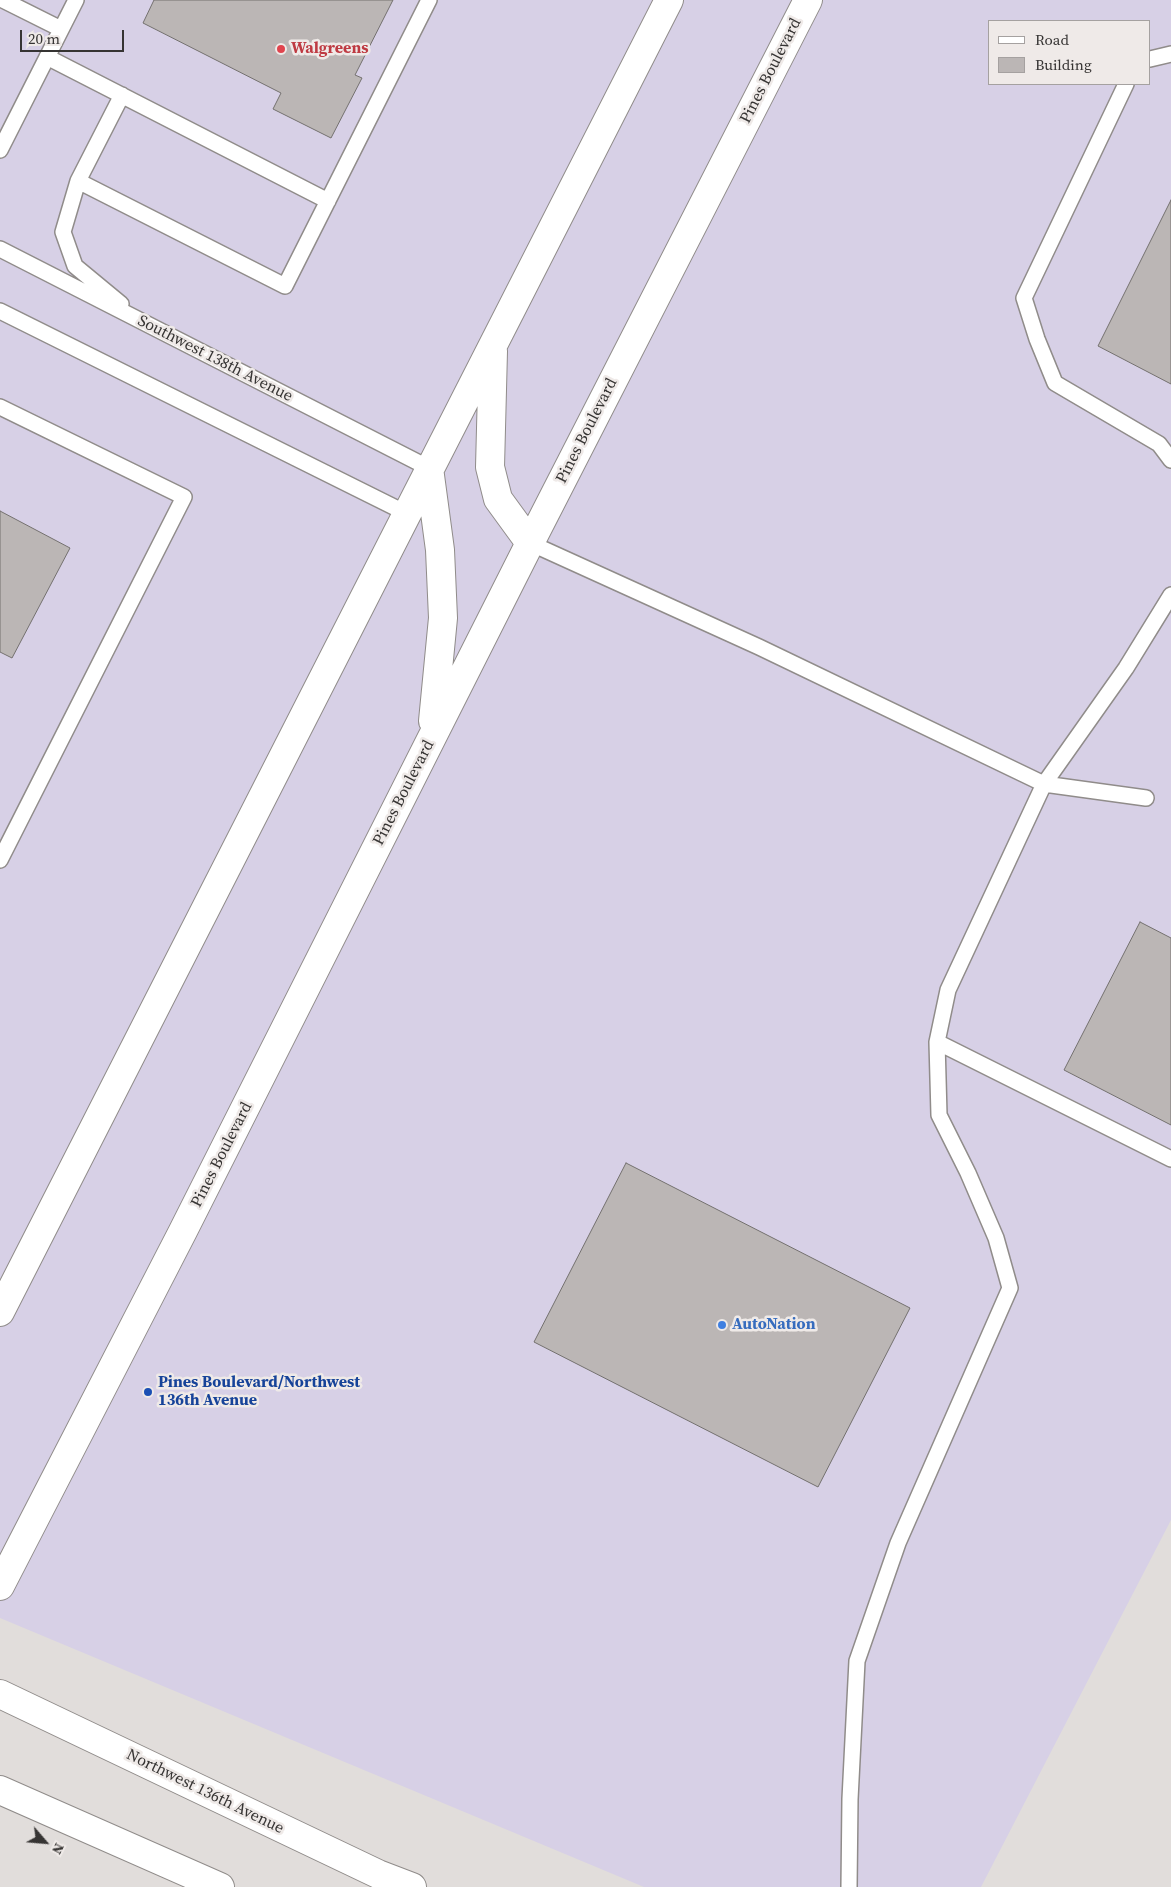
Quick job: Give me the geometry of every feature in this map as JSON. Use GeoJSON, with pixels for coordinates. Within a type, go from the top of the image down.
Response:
{"type":"FeatureCollection","features":[{"type":"Feature","properties":{"kind":"main road"},"geometry":{"type":"LineString","coordinates":[[0,1312],[669,0]]}},
{"type":"Feature","properties":{"kind":"main road","name":"Pines Boulevard"},"geometry":{"type":"LineString","coordinates":[[0,1586],[183,1231],[431,737],[808,0]]}},
{"type":"Feature","properties":{"kind":"main road"},"geometry":{"type":"LineString","coordinates":[[494,343],[490,467],[498,499],[530,543]]}},
{"type":"Feature","properties":{"kind":"main road"},"geometry":{"type":"LineString","coordinates":[[430,468],[440,550],[444,618],[431,737]]}},
{"type":"Feature","properties":{"kind":"main road","name":"Northwest 136th Avenue"},"geometry":{"type":"LineString","coordinates":[[0,1694],[378,1874],[412,1887]]}},
{"type":"Feature","properties":{"kind":"main road"},"geometry":{"type":"LineString","coordinates":[[0,1790],[220,1887]]}},
{"type":"Feature","properties":{"kind":"lane"},"geometry":{"type":"LineString","coordinates":[[3,0],[61,29]]}},
{"type":"Feature","properties":{"kind":"lane"},"geometry":{"type":"LineString","coordinates":[[0,150],[76,0]]}},
{"type":"Feature","properties":{"kind":"lane"},"geometry":{"type":"LineString","coordinates":[[78,181],[286,286],[429,0]]}},
{"type":"Feature","properties":{"kind":"lane"},"geometry":{"type":"LineString","coordinates":[[1151,59],[1171,54]]}},
{"type":"Feature","properties":{"kind":"lane"},"geometry":{"type":"LineString","coordinates":[[47,57],[328,201]]}},
{"type":"Feature","properties":{"kind":"lane"},"geometry":{"type":"LineString","coordinates":[[1126,85],[1024,298],[1037,339],[1055,383],[1165,445],[1171,460]]}},
{"type":"Feature","properties":{"kind":"lane"},"geometry":{"type":"LineString","coordinates":[[122,95],[78,181],[63,232],[75,266],[146,324]]}},
{"type":"Feature","properties":{"kind":"lane","name":"Southwest 138th Avenue"},"geometry":{"type":"LineString","coordinates":[[0,249],[430,468]]}},
{"type":"Feature","properties":{"kind":"lane"},"geometry":{"type":"LineString","coordinates":[[0,311],[406,513]]}},
{"type":"Feature","properties":{"kind":"lane"},"geometry":{"type":"LineString","coordinates":[[0,407],[184,496],[0,860]]}},
{"type":"Feature","properties":{"kind":"lane"},"geometry":{"type":"LineString","coordinates":[[530,543],[759,647],[1044,784],[1146,798]]}},
{"type":"Feature","properties":{"kind":"lane"},"geometry":{"type":"LineString","coordinates":[[849,1887],[850,1799],[857,1661],[898,1543],[1010,1288],[996,1238],[968,1173],[939,1115],[937,1042],[948,990],[1044,784],[1126,668],[1171,595]]}},
{"type":"Feature","properties":{"kind":"lane"},"geometry":{"type":"LineString","coordinates":[[937,1042],[1171,1159]]}},
{"type":"Feature","properties":{"kind":"shaded area"},"geometry":{"type":"Polygon","coordinates":[[[0,0],[1171,0],[1171,1520],[981,1887],[644,1887],[0,1618],[0,0]]]}},
{"type":"Feature","properties":{"kind":"building","name":"Walgreens"},"geometry":{"type":"Polygon","coordinates":[[[154,0],[393,0],[355,75],[362,78],[331,138],[273,109],[281,93],[143,23],[154,0]]]}},
{"type":"Feature","properties":{"kind":"building"},"geometry":{"type":"Polygon","coordinates":[[[1171,200],[1171,384],[1098,346],[1171,200]]]}},
{"type":"Feature","properties":{"kind":"building"},"geometry":{"type":"Polygon","coordinates":[[[0,511],[70,548],[12,658],[0,652],[0,511]]]}},
{"type":"Feature","properties":{"kind":"building"},"geometry":{"type":"Polygon","coordinates":[[[1140,922],[1171,938],[1171,1125],[1064,1070],[1140,922]]]}},
{"type":"Feature","properties":{"kind":"building","name":"AutoNation"},"geometry":{"type":"Polygon","coordinates":[[[626,1163],[910,1308],[818,1487],[534,1342],[626,1163]]]}},
{"type":"Feature","properties":{"kind":"place","name":"Walgreens"},"geometry":{"type":"Point","coordinates":[281,49]}},
{"type":"Feature","properties":{"kind":"place","name":"AutoNation"},"geometry":{"type":"Point","coordinates":[722,1325]}},
{"type":"Feature","properties":{"kind":"place","name":"Pines Boulevard/Northwest 136th Avenue"},"geometry":{"type":"Point","coordinates":[148,1392]}}]}
